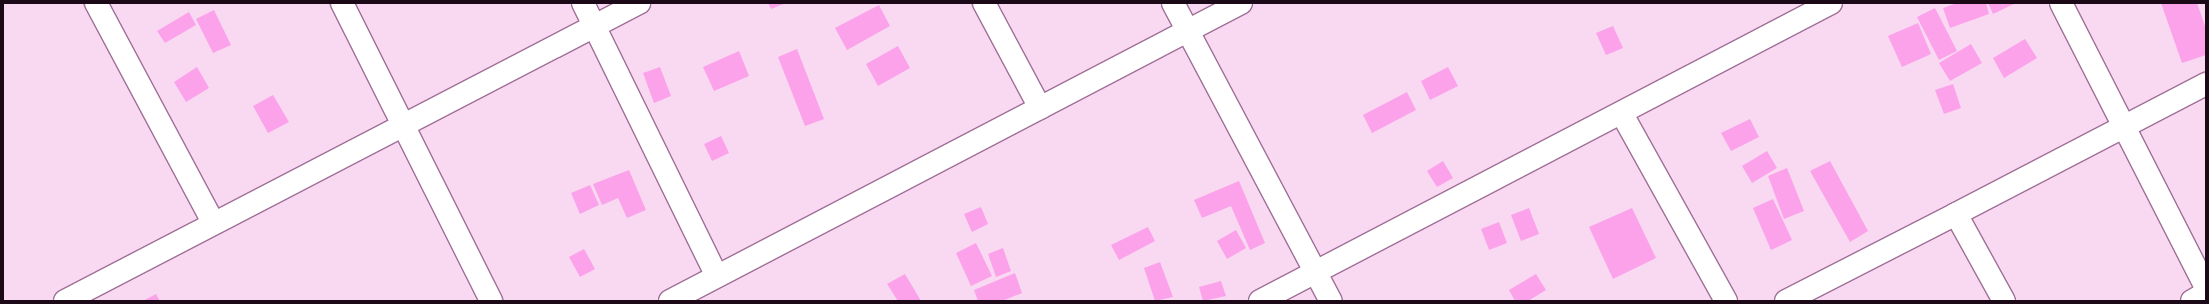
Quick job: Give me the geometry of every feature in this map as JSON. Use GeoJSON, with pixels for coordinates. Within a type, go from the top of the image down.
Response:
{"type":"FeatureCollection","features":[{"type":"Feature","properties":{"kind":"street"},"geometry":{"type":"LineString","coordinates":[[342,3],[403,127],[492,301]]}},
{"type":"Feature","properties":{"kind":"street"},"geometry":{"type":"LineString","coordinates":[[583,3],[717,276]]}},
{"type":"Feature","properties":{"kind":"street"},"geometry":{"type":"LineString","coordinates":[[66,301],[213,222],[403,127],[639,3]]}},
{"type":"Feature","properties":{"kind":"street"},"geometry":{"type":"LineString","coordinates":[[984,3],[1040,108]]}},
{"type":"Feature","properties":{"kind":"street"},"geometry":{"type":"LineString","coordinates":[[1173,3],[1331,301]]}},
{"type":"Feature","properties":{"kind":"street"},"geometry":{"type":"LineString","coordinates":[[670,301],[1241,3]]}},
{"type":"Feature","properties":{"kind":"street"},"geometry":{"type":"LineString","coordinates":[[1260,301],[1622,114],[1831,3]]}},
{"type":"Feature","properties":{"kind":"street"},"geometry":{"type":"LineString","coordinates":[[2061,3],[2206,288]]}},
{"type":"Feature","properties":{"kind":"street"},"geometry":{"type":"LineString","coordinates":[[102,5],[213,222]]}},
{"type":"Feature","properties":{"kind":"street"},"geometry":{"type":"LineString","coordinates":[[1786,301],[2206,84]]}},
{"type":"Feature","properties":{"kind":"street"},"geometry":{"type":"LineString","coordinates":[[1622,114],[1726,301]]}},
{"type":"Feature","properties":{"kind":"street"},"geometry":{"type":"LineString","coordinates":[[1956,214],[2004,301]]}},
{"type":"Feature","properties":{"kind":"street"},"geometry":{"type":"LineString","coordinates":[[2192,301],[2206,293]]}},
{"type":"Feature","properties":{"kind":"building"},"geometry":{"type":"Polygon","coordinates":[[[768,3],[786,3],[771,9],[768,3]]]}},
{"type":"Feature","properties":{"kind":"building"},"geometry":{"type":"Polygon","coordinates":[[[1957,3],[1986,3],[1989,14],[1950,28],[1943,8],[1957,3]]]}},
{"type":"Feature","properties":{"kind":"building"},"geometry":{"type":"Polygon","coordinates":[[[1988,3],[2016,3],[1993,14],[1988,3]]]}},
{"type":"Feature","properties":{"kind":"building"},"geometry":{"type":"Polygon","coordinates":[[[2161,3],[2197,3],[2206,29],[2206,55],[2182,63],[2161,3]]]}},
{"type":"Feature","properties":{"kind":"building"},"geometry":{"type":"Polygon","coordinates":[[[879,5],[890,26],[847,50],[835,28],[879,5]]]}},
{"type":"Feature","properties":{"kind":"building"},"geometry":{"type":"Polygon","coordinates":[[[1935,8],[1957,51],[1939,60],[1917,17],[1935,8]]]}},
{"type":"Feature","properties":{"kind":"building"},"geometry":{"type":"Polygon","coordinates":[[[214,10],[231,45],[213,53],[196,19],[214,10]]]}},
{"type":"Feature","properties":{"kind":"building"},"geometry":{"type":"Polygon","coordinates":[[[189,12],[196,25],[165,43],[157,31],[189,12]]]}},
{"type":"Feature","properties":{"kind":"building"},"geometry":{"type":"Polygon","coordinates":[[[1918,23],[1931,54],[1902,67],[1888,36],[1918,23]]]}},
{"type":"Feature","properties":{"kind":"building"},"geometry":{"type":"Polygon","coordinates":[[[1613,26],[1623,48],[1606,55],[1596,33],[1613,26]]]}},
{"type":"Feature","properties":{"kind":"building"},"geometry":{"type":"Polygon","coordinates":[[[2025,39],[2037,58],[2004,78],[1993,58],[2025,39]]]}},
{"type":"Feature","properties":{"kind":"building"},"geometry":{"type":"Polygon","coordinates":[[[1971,44],[1982,63],[1950,81],[1939,63],[1971,44]]]}},
{"type":"Feature","properties":{"kind":"building"},"geometry":{"type":"Polygon","coordinates":[[[898,46],[910,68],[878,86],[866,64],[898,46]]]}},
{"type":"Feature","properties":{"kind":"building"},"geometry":{"type":"Polygon","coordinates":[[[797,49],[824,119],[805,126],[778,57],[797,49]]]}},
{"type":"Feature","properties":{"kind":"building"},"geometry":{"type":"Polygon","coordinates":[[[739,51],[749,76],[714,91],[703,67],[739,51]]]}},
{"type":"Feature","properties":{"kind":"building"},"geometry":{"type":"Polygon","coordinates":[[[197,67],[209,88],[186,102],[174,82],[197,67]]]}},
{"type":"Feature","properties":{"kind":"building"},"geometry":{"type":"Polygon","coordinates":[[[660,67],[671,96],[654,103],[643,73],[660,67]]]}},
{"type":"Feature","properties":{"kind":"building"},"geometry":{"type":"Polygon","coordinates":[[[1448,67],[1458,86],[1430,100],[1421,81],[1448,67]]]}},
{"type":"Feature","properties":{"kind":"building"},"geometry":{"type":"Polygon","coordinates":[[[1953,84],[1961,108],[1944,114],[1935,90],[1953,84]]]}},
{"type":"Feature","properties":{"kind":"building"},"geometry":{"type":"Polygon","coordinates":[[[1407,92],[1416,110],[1372,133],[1363,115],[1407,92]]]}},
{"type":"Feature","properties":{"kind":"building"},"geometry":{"type":"Polygon","coordinates":[[[273,95],[289,122],[268,133],[253,106],[273,95]]]}},
{"type":"Feature","properties":{"kind":"building"},"geometry":{"type":"Polygon","coordinates":[[[1750,119],[1759,137],[1731,151],[1721,133],[1750,119]]]}},
{"type":"Feature","properties":{"kind":"building"},"geometry":{"type":"Polygon","coordinates":[[[721,136],[729,153],[712,161],[704,144],[721,136]]]}},
{"type":"Feature","properties":{"kind":"building"},"geometry":{"type":"Polygon","coordinates":[[[1767,151],[1777,168],[1752,183],[1742,166],[1767,151]]]}},
{"type":"Feature","properties":{"kind":"building"},"geometry":{"type":"Polygon","coordinates":[[[1443,161],[1453,178],[1437,187],[1427,171],[1443,161]]]}},
{"type":"Feature","properties":{"kind":"building"},"geometry":{"type":"Polygon","coordinates":[[[1830,161],[1868,231],[1850,242],[1810,171],[1830,161]]]}},
{"type":"Feature","properties":{"kind":"building"},"geometry":{"type":"Polygon","coordinates":[[[1787,168],[1804,211],[1784,219],[1768,176],[1787,168]]]}},
{"type":"Feature","properties":{"kind":"building"},"geometry":{"type":"Polygon","coordinates":[[[629,170],[646,210],[627,218],[618,198],[602,205],[593,184],[629,170]]]}},
{"type":"Feature","properties":{"kind":"building"},"geometry":{"type":"Polygon","coordinates":[[[1239,181],[1265,243],[1250,250],[1231,206],[1202,218],[1194,200],[1239,181]]]}},
{"type":"Feature","properties":{"kind":"building"},"geometry":{"type":"Polygon","coordinates":[[[590,185],[599,205],[580,214],[571,193],[590,185]]]}},
{"type":"Feature","properties":{"kind":"building"},"geometry":{"type":"Polygon","coordinates":[[[1773,199],[1792,240],[1771,250],[1753,208],[1773,199]]]}},
{"type":"Feature","properties":{"kind":"building"},"geometry":{"type":"Polygon","coordinates":[[[981,207],[988,224],[972,232],[964,214],[981,207]]]}},
{"type":"Feature","properties":{"kind":"building"},"geometry":{"type":"Polygon","coordinates":[[[1529,208],[1539,234],[1521,241],[1511,215],[1529,208]]]}},
{"type":"Feature","properties":{"kind":"building"},"geometry":{"type":"Polygon","coordinates":[[[1632,208],[1656,258],[1613,279],[1589,227],[1632,208]]]}},
{"type":"Feature","properties":{"kind":"building"},"geometry":{"type":"Polygon","coordinates":[[[1499,222],[1507,243],[1489,250],[1481,229],[1499,222]]]}},
{"type":"Feature","properties":{"kind":"building"},"geometry":{"type":"Polygon","coordinates":[[[1148,227],[1155,241],[1119,260],[1111,245],[1148,227]]]}},
{"type":"Feature","properties":{"kind":"building"},"geometry":{"type":"Polygon","coordinates":[[[1236,230],[1246,248],[1227,259],[1217,241],[1236,230]]]}},
{"type":"Feature","properties":{"kind":"building"},"geometry":{"type":"Polygon","coordinates":[[[976,243],[992,276],[971,286],[956,253],[976,243]]]}},
{"type":"Feature","properties":{"kind":"building"},"geometry":{"type":"Polygon","coordinates":[[[1003,248],[1011,271],[996,277],[988,254],[1003,248]]]}},
{"type":"Feature","properties":{"kind":"building"},"geometry":{"type":"Polygon","coordinates":[[[584,249],[595,269],[580,277],[569,257],[584,249]]]}},
{"type":"Feature","properties":{"kind":"building"},"geometry":{"type":"Polygon","coordinates":[[[1160,262],[1173,297],[1155,301],[1144,268],[1160,262]]]}},
{"type":"Feature","properties":{"kind":"building"},"geometry":{"type":"Polygon","coordinates":[[[1015,273],[1022,293],[1002,301],[978,301],[974,290],[1015,273]]]}},
{"type":"Feature","properties":{"kind":"building"},"geometry":{"type":"Polygon","coordinates":[[[905,274],[921,301],[898,301],[887,284],[905,274]]]}},
{"type":"Feature","properties":{"kind":"building"},"geometry":{"type":"Polygon","coordinates":[[[1536,274],[1546,290],[1528,301],[1515,301],[1509,290],[1536,274]]]}},
{"type":"Feature","properties":{"kind":"building"},"geometry":{"type":"Polygon","coordinates":[[[1221,281],[1226,296],[1203,301],[1199,287],[1221,281]]]}},
{"type":"Feature","properties":{"kind":"building"},"geometry":{"type":"Polygon","coordinates":[[[156,294],[160,301],[143,301],[156,294]]]}}]}
